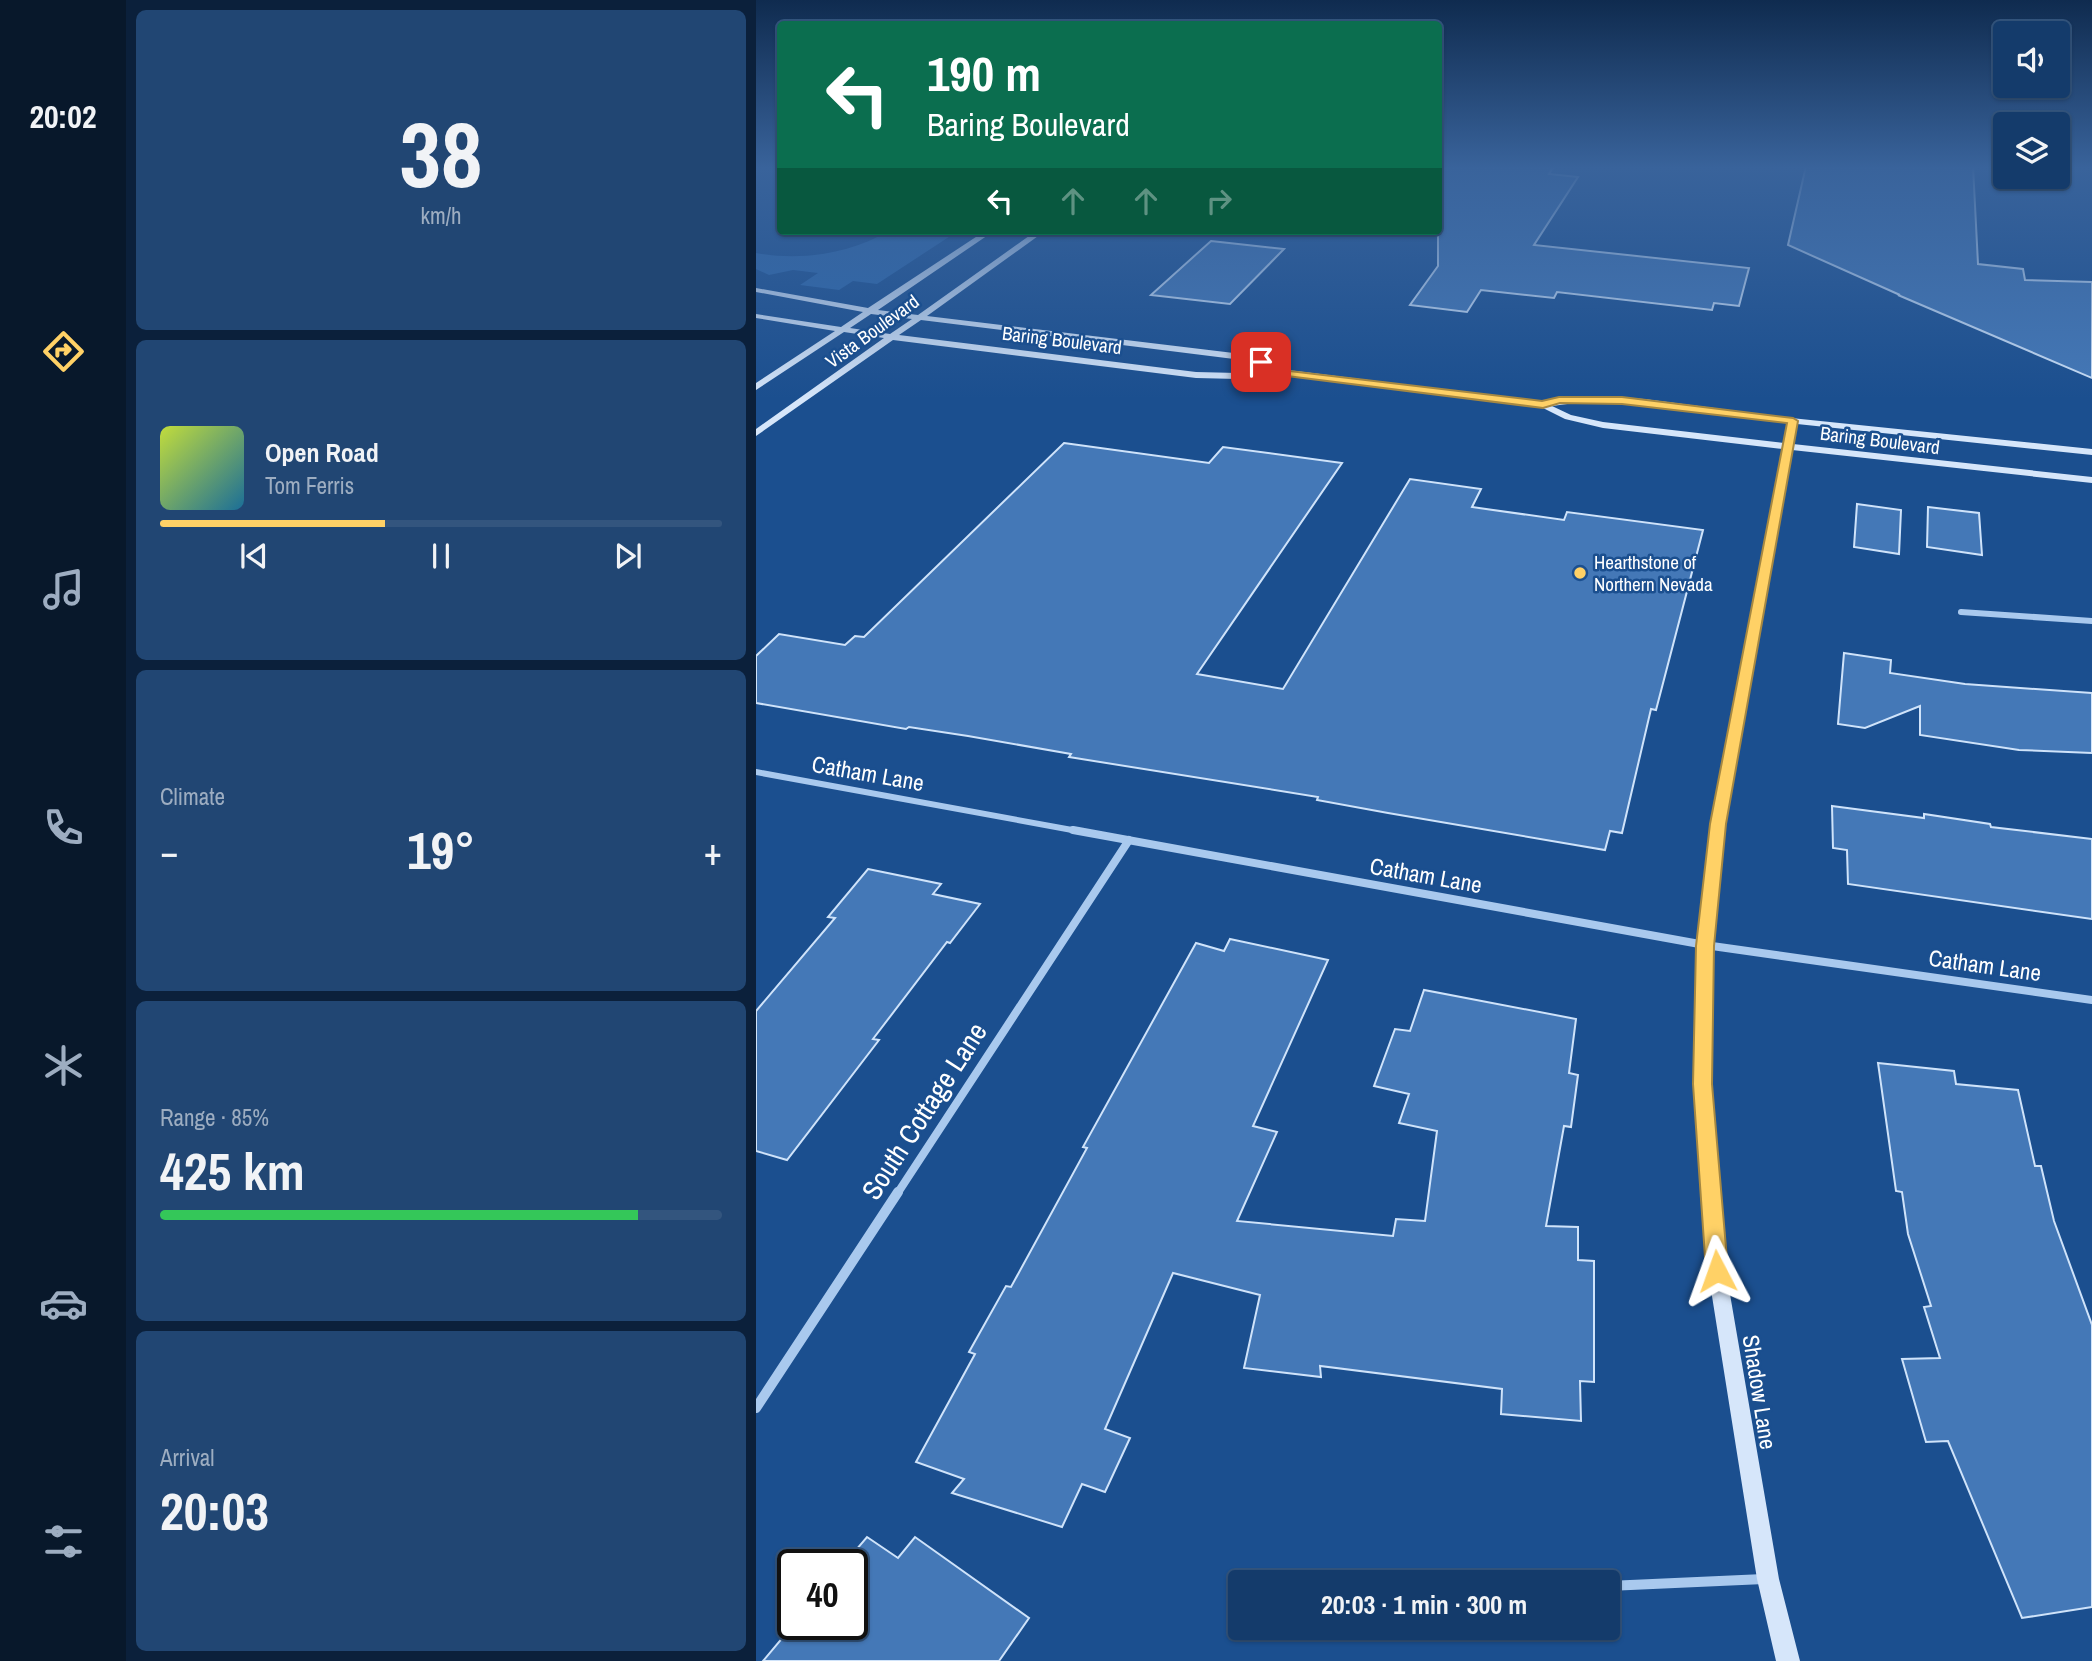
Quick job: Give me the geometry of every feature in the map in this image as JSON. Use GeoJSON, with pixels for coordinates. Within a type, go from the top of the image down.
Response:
{"type":"FeatureCollection","features":[{"type":"Feature","properties":{"kind":"main road","name":"Vista Boulevard"},"geometry":{"type":"LineString","coordinates":[[756,387],[971,244]]}},
{"type":"Feature","properties":{"kind":"main road","name":"Vista Boulevard"},"geometry":{"type":"LineString","coordinates":[[756,433],[1023,244]]}},
{"type":"Feature","properties":{"kind":"main road","name":"Baring Boulevard"},"geometry":{"type":"LineString","coordinates":[[756,290],[869,311],[1242,357],[1261,362],[1279,372]]}},
{"type":"Feature","properties":{"kind":"main road","name":"Baring Boulevard"},"geometry":{"type":"LineString","coordinates":[[756,316],[891,337],[1196,375],[1238,376],[1279,372],[1543,405],[1568,417],[1603,425],[2092,480]]}},
{"type":"Feature","properties":{"kind":"main road","name":"Baring Boulevard"},"geometry":{"type":"LineString","coordinates":[[1543,405],[1559,400],[1622,400],[1989,443],[2092,452]]}},
{"type":"Feature","properties":{"kind":"main road","name":"Shadow Lane"},"geometry":{"type":"LineString","coordinates":[[1788,1661],[1768,1579],[1717,1271],[1703,1084],[1705,946],[1718,824],[1793,421]]}},
{"type":"Feature","properties":{"kind":"street"},"geometry":{"type":"LineString","coordinates":[[1961,612],[2092,621]]}},
{"type":"Feature","properties":{"kind":"street","name":"Catham Lane"},"geometry":{"type":"LineString","coordinates":[[756,772],[1705,946],[2092,1000]]}},
{"type":"Feature","properties":{"kind":"street","name":"South Cottage Lane"},"geometry":{"type":"LineString","coordinates":[[756,1408],[1129,840]]}},
{"type":"Feature","properties":{"kind":"street"},"geometry":{"type":"LineString","coordinates":[[1620,1585],[1768,1579]]}},
{"type":"Feature","properties":{"kind":"shaded area"},"geometry":{"type":"Polygon","coordinates":[[[939,244],[877,284],[853,281],[839,290],[800,285],[818,273],[793,270],[769,275],[756,269],[756,253],[807,256],[858,245],[939,244]]]}},
{"type":"Feature","properties":{"kind":"building"},"geometry":{"type":"Polygon","coordinates":[[[1208,244],[1284,249],[1230,304],[1151,295],[1208,244]]]}},
{"type":"Feature","properties":{"kind":"building"},"geometry":{"type":"Polygon","coordinates":[[[1438,244],[1535,244],[1749,268],[1739,306],[1714,303],[1712,310],[1557,292],[1554,298],[1481,290],[1467,312],[1410,305],[1438,266],[1438,244]]]}},
{"type":"Feature","properties":{"kind":"building"},"geometry":{"type":"Polygon","coordinates":[[[1977,244],[1978,264],[2023,269],[2025,280],[2092,282],[2092,378],[1898,295],[1788,245],[1977,244]]]}},
{"type":"Feature","properties":{"kind":"building"},"geometry":{"type":"Polygon","coordinates":[[[1064,443],[1209,463],[1223,447],[1342,463],[1197,674],[1283,689],[1410,479],[1481,489],[1472,507],[1564,520],[1567,512],[1703,530],[1656,710],[1651,709],[1622,833],[1610,831],[1605,850],[1317,800],[1318,797],[1069,757],[1071,754],[968,736],[909,727],[906,729],[756,703],[756,656],[779,634],[845,645],[855,636],[864,637],[1064,443]]]}},
{"type":"Feature","properties":{"kind":"building"},"geometry":{"type":"Polygon","coordinates":[[[1857,504],[1901,510],[1899,554],[1854,547],[1857,504]]]}},
{"type":"Feature","properties":{"kind":"building"},"geometry":{"type":"Polygon","coordinates":[[[1928,507],[1979,513],[1982,555],[1927,547],[1928,507]]]}},
{"type":"Feature","properties":{"kind":"building"},"geometry":{"type":"Polygon","coordinates":[[[1844,653],[1891,660],[1890,673],[1965,684],[2092,693],[2092,753],[2019,750],[1920,735],[1920,706],[1865,728],[1838,724],[1844,653]]]}},
{"type":"Feature","properties":{"kind":"building"},"geometry":{"type":"Polygon","coordinates":[[[1832,806],[1924,818],[1924,814],[1990,824],[1991,827],[2092,839],[2092,919],[1848,884],[1847,850],[1833,848],[1832,806]]]}},
{"type":"Feature","properties":{"kind":"building"},"geometry":{"type":"Polygon","coordinates":[[[868,869],[941,884],[933,894],[980,904],[950,943],[947,942],[873,1039],[879,1040],[787,1160],[756,1151],[756,1011],[835,918],[828,917],[868,869]]]}},
{"type":"Feature","properties":{"kind":"building"},"geometry":{"type":"Polygon","coordinates":[[[1230,939],[1328,960],[1253,1126],[1277,1132],[1237,1221],[1393,1236],[1396,1219],[1425,1221],[1437,1131],[1399,1123],[1409,1094],[1374,1086],[1395,1029],[1410,1031],[1424,990],[1576,1019],[1569,1073],[1578,1075],[1571,1127],[1564,1126],[1546,1226],[1578,1227],[1578,1260],[1594,1261],[1594,1382],[1580,1381],[1581,1421],[1501,1414],[1502,1389],[1320,1366],[1321,1377],[1244,1368],[1260,1295],[1173,1273],[1105,1429],[1130,1438],[1105,1492],[1082,1484],[1062,1527],[952,1493],[964,1479],[916,1462],[975,1354],[969,1352],[1006,1286],[1011,1287],[1087,1148],[1083,1147],[1196,943],[1224,951],[1230,939]]]}},
{"type":"Feature","properties":{"kind":"building"},"geometry":{"type":"Polygon","coordinates":[[[1878,1063],[1954,1071],[1956,1084],[2018,1090],[2035,1166],[2041,1166],[2054,1221],[2092,1325],[2092,1607],[2022,1618],[1948,1441],[1926,1442],[1902,1359],[1940,1358],[1924,1307],[1931,1306],[1908,1234],[1902,1192],[1896,1191],[1878,1063]]]}},
{"type":"Feature","properties":{"kind":"building"},"geometry":{"type":"Polygon","coordinates":[[[867,1537],[898,1558],[915,1537],[1029,1618],[999,1661],[763,1661],[781,1640],[868,1640],[868,1549],[857,1549],[867,1537]]]}},
{"type":"Feature","properties":{"kind":"place","name":"Hearthstone of Northern Nevada"},"geometry":{"type":"Point","coordinates":[1580,573]}},
{"type":"Feature","properties":{"kind":"route"},"geometry":{"type":"LineString","coordinates":[[1261,362],[1279,372],[1543,405],[1559,400],[1622,400],[1793,421],[1718,824],[1705,946],[1703,1084],[1717,1271]]}}]}
